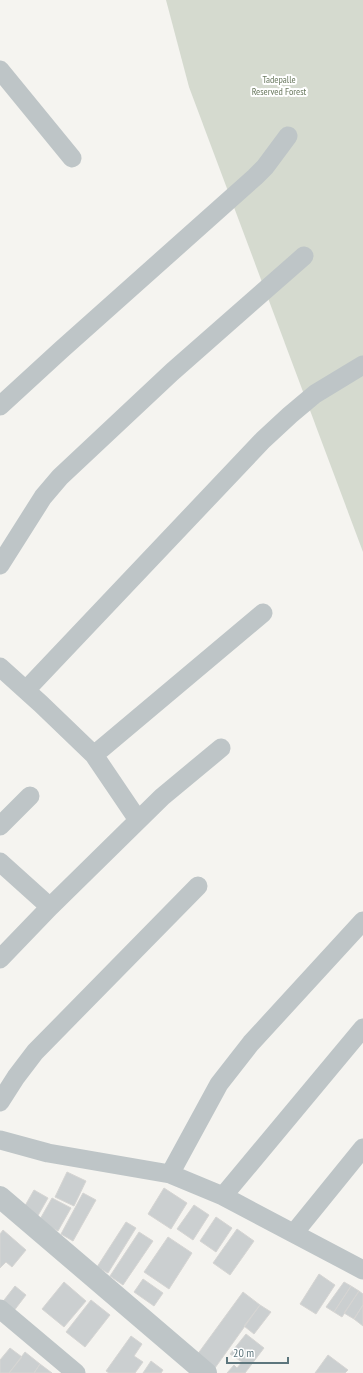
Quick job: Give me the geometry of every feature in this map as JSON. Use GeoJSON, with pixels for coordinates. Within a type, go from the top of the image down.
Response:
{"type":"FeatureCollection","features":[{"type":"Feature","properties":{"kind":"street"},"geometry":{"type":"LineString","coordinates":[[0,70],[72,158]]}},
{"type":"Feature","properties":{"kind":"street"},"geometry":{"type":"LineString","coordinates":[[0,406],[255,177],[265,167],[288,136]]}},
{"type":"Feature","properties":{"kind":"street"},"geometry":{"type":"LineString","coordinates":[[0,565],[43,497],[60,477],[172,372],[304,256]]}},
{"type":"Feature","properties":{"kind":"street"},"geometry":{"type":"LineString","coordinates":[[26,690],[263,440],[290,414],[315,394],[363,365]]}},
{"type":"Feature","properties":{"kind":"street"},"geometry":{"type":"LineString","coordinates":[[94,756],[263,613]]}},
{"type":"Feature","properties":{"kind":"street"},"geometry":{"type":"LineString","coordinates":[[3,676],[26,690],[94,756],[138,820]]}},
{"type":"Feature","properties":{"kind":"street"},"geometry":{"type":"LineString","coordinates":[[0,959],[50,907],[162,797],[221,748]]}},
{"type":"Feature","properties":{"kind":"street"},"geometry":{"type":"LineString","coordinates":[[0,826],[30,796]]}},
{"type":"Feature","properties":{"kind":"street"},"geometry":{"type":"LineString","coordinates":[[0,862],[50,907]]}},
{"type":"Feature","properties":{"kind":"street"},"geometry":{"type":"LineString","coordinates":[[0,1102],[35,1052],[198,886]]}},
{"type":"Feature","properties":{"kind":"street"},"geometry":{"type":"LineString","coordinates":[[170,1174],[220,1084],[237,1061],[251,1043],[363,921]]}},
{"type":"Feature","properties":{"kind":"street"},"geometry":{"type":"LineString","coordinates":[[223,1196],[363,1028]]}},
{"type":"Feature","properties":{"kind":"street"},"geometry":{"type":"LineString","coordinates":[[0,1140],[48,1153],[170,1174],[223,1196],[361,1266]]}},
{"type":"Feature","properties":{"kind":"street"},"geometry":{"type":"LineString","coordinates":[[294,1233],[363,1148]]}},
{"type":"Feature","properties":{"kind":"street"},"geometry":{"type":"LineString","coordinates":[[0,1197],[206,1373]]}},
{"type":"Feature","properties":{"kind":"street"},"geometry":{"type":"LineString","coordinates":[[0,1309],[76,1373]]}},
{"type":"Feature","properties":{"kind":"green space","name":"Tadepalle Reserved Forest"},"geometry":{"type":"Polygon","coordinates":[[[166,0],[363,0],[363,552],[189,87],[166,0]]]}},
{"type":"Feature","properties":{"kind":"building"},"geometry":{"type":"Polygon","coordinates":[[[67,1172],[86,1181],[74,1206],[55,1197],[67,1172]]]}},
{"type":"Feature","properties":{"kind":"building"},"geometry":{"type":"Polygon","coordinates":[[[164,1188],[187,1203],[171,1229],[148,1214],[164,1188]]]}},
{"type":"Feature","properties":{"kind":"building"},"geometry":{"type":"Polygon","coordinates":[[[34,1190],[48,1198],[36,1219],[22,1211],[34,1190]]]}},
{"type":"Feature","properties":{"kind":"building"},"geometry":{"type":"Polygon","coordinates":[[[83,1193],[96,1200],[73,1241],[61,1234],[83,1193]]]}},
{"type":"Feature","properties":{"kind":"building"},"geometry":{"type":"Polygon","coordinates":[[[52,1198],[71,1208],[58,1231],[39,1221],[52,1198]]]}},
{"type":"Feature","properties":{"kind":"building"},"geometry":{"type":"Polygon","coordinates":[[[194,1205],[209,1215],[193,1240],[177,1229],[194,1205]]]}},
{"type":"Feature","properties":{"kind":"building"},"geometry":{"type":"Polygon","coordinates":[[[216,1217],[232,1228],[216,1252],[200,1241],[216,1217]]]}},
{"type":"Feature","properties":{"kind":"building"},"geometry":{"type":"Polygon","coordinates":[[[126,1222],[136,1228],[108,1273],[97,1267],[126,1222]]]}},
{"type":"Feature","properties":{"kind":"building"},"geometry":{"type":"Polygon","coordinates":[[[237,1229],[254,1241],[230,1275],[213,1263],[237,1229]]]}},
{"type":"Feature","properties":{"kind":"building"},"geometry":{"type":"Polygon","coordinates":[[[3,1230],[26,1250],[12,1267],[6,1262],[0,1268],[0,1234],[3,1230]]]}},
{"type":"Feature","properties":{"kind":"building"},"geometry":{"type":"Polygon","coordinates":[[[139,1232],[153,1241],[123,1285],[110,1276],[139,1232]]]}},
{"type":"Feature","properties":{"kind":"building"},"geometry":{"type":"Polygon","coordinates":[[[168,1237],[192,1253],[169,1289],[144,1272],[168,1237]]]}},
{"type":"Feature","properties":{"kind":"building"},"geometry":{"type":"Polygon","coordinates":[[[319,1274],[335,1285],[316,1314],[300,1304],[319,1274]]]}},
{"type":"Feature","properties":{"kind":"building"},"geometry":{"type":"Polygon","coordinates":[[[143,1279],[163,1293],[154,1306],[134,1292],[143,1279]]]}},
{"type":"Feature","properties":{"kind":"building"},"geometry":{"type":"Polygon","coordinates":[[[64,1282],[86,1301],[64,1327],[42,1309],[64,1282]]]}},
{"type":"Feature","properties":{"kind":"building"},"geometry":{"type":"Polygon","coordinates":[[[344,1282],[351,1286],[334,1312],[326,1307],[344,1282]]]}},
{"type":"Feature","properties":{"kind":"building"},"geometry":{"type":"Polygon","coordinates":[[[15,1286],[26,1295],[13,1312],[1,1304],[15,1286]]]}},
{"type":"Feature","properties":{"kind":"building"},"geometry":{"type":"Polygon","coordinates":[[[351,1286],[359,1291],[342,1317],[334,1312],[351,1286]]]}},
{"type":"Feature","properties":{"kind":"building"},"geometry":{"type":"Polygon","coordinates":[[[359,1291],[363,1294],[363,1305],[354,1319],[344,1313],[359,1291]]]}},
{"type":"Feature","properties":{"kind":"building"},"geometry":{"type":"Polygon","coordinates":[[[243,1292],[260,1305],[215,1368],[197,1355],[243,1292]]]}},
{"type":"Feature","properties":{"kind":"building"},"geometry":{"type":"Polygon","coordinates":[[[91,1300],[110,1315],[85,1347],[66,1332],[91,1300]]]}},
{"type":"Feature","properties":{"kind":"building"},"geometry":{"type":"Polygon","coordinates":[[[260,1305],[271,1312],[254,1334],[244,1326],[260,1305]]]}},
{"type":"Feature","properties":{"kind":"building"},"geometry":{"type":"Polygon","coordinates":[[[363,1305],[363,1326],[354,1319],[363,1305]]]}},
{"type":"Feature","properties":{"kind":"building"},"geometry":{"type":"Polygon","coordinates":[[[246,1334],[264,1348],[245,1373],[227,1373],[234,1365],[237,1368],[242,1362],[230,1354],[246,1334]]]}},
{"type":"Feature","properties":{"kind":"building"},"geometry":{"type":"Polygon","coordinates":[[[131,1336],[142,1344],[134,1356],[143,1362],[135,1373],[109,1373],[106,1371],[131,1336]]]}},
{"type":"Feature","properties":{"kind":"building"},"geometry":{"type":"Polygon","coordinates":[[[10,1348],[22,1357],[9,1373],[0,1373],[0,1360],[10,1348]]]}},
{"type":"Feature","properties":{"kind":"building"},"geometry":{"type":"Polygon","coordinates":[[[25,1352],[40,1364],[34,1373],[9,1373],[25,1352]]]}},
{"type":"Feature","properties":{"kind":"building"},"geometry":{"type":"Polygon","coordinates":[[[328,1355],[348,1370],[345,1373],[315,1373],[328,1355]]]}},
{"type":"Feature","properties":{"kind":"building"},"geometry":{"type":"Polygon","coordinates":[[[151,1361],[163,1370],[161,1373],[143,1373],[151,1361]]]}},
{"type":"Feature","properties":{"kind":"building"},"geometry":{"type":"Polygon","coordinates":[[[40,1364],[52,1373],[34,1373],[40,1364]]]}}]}
